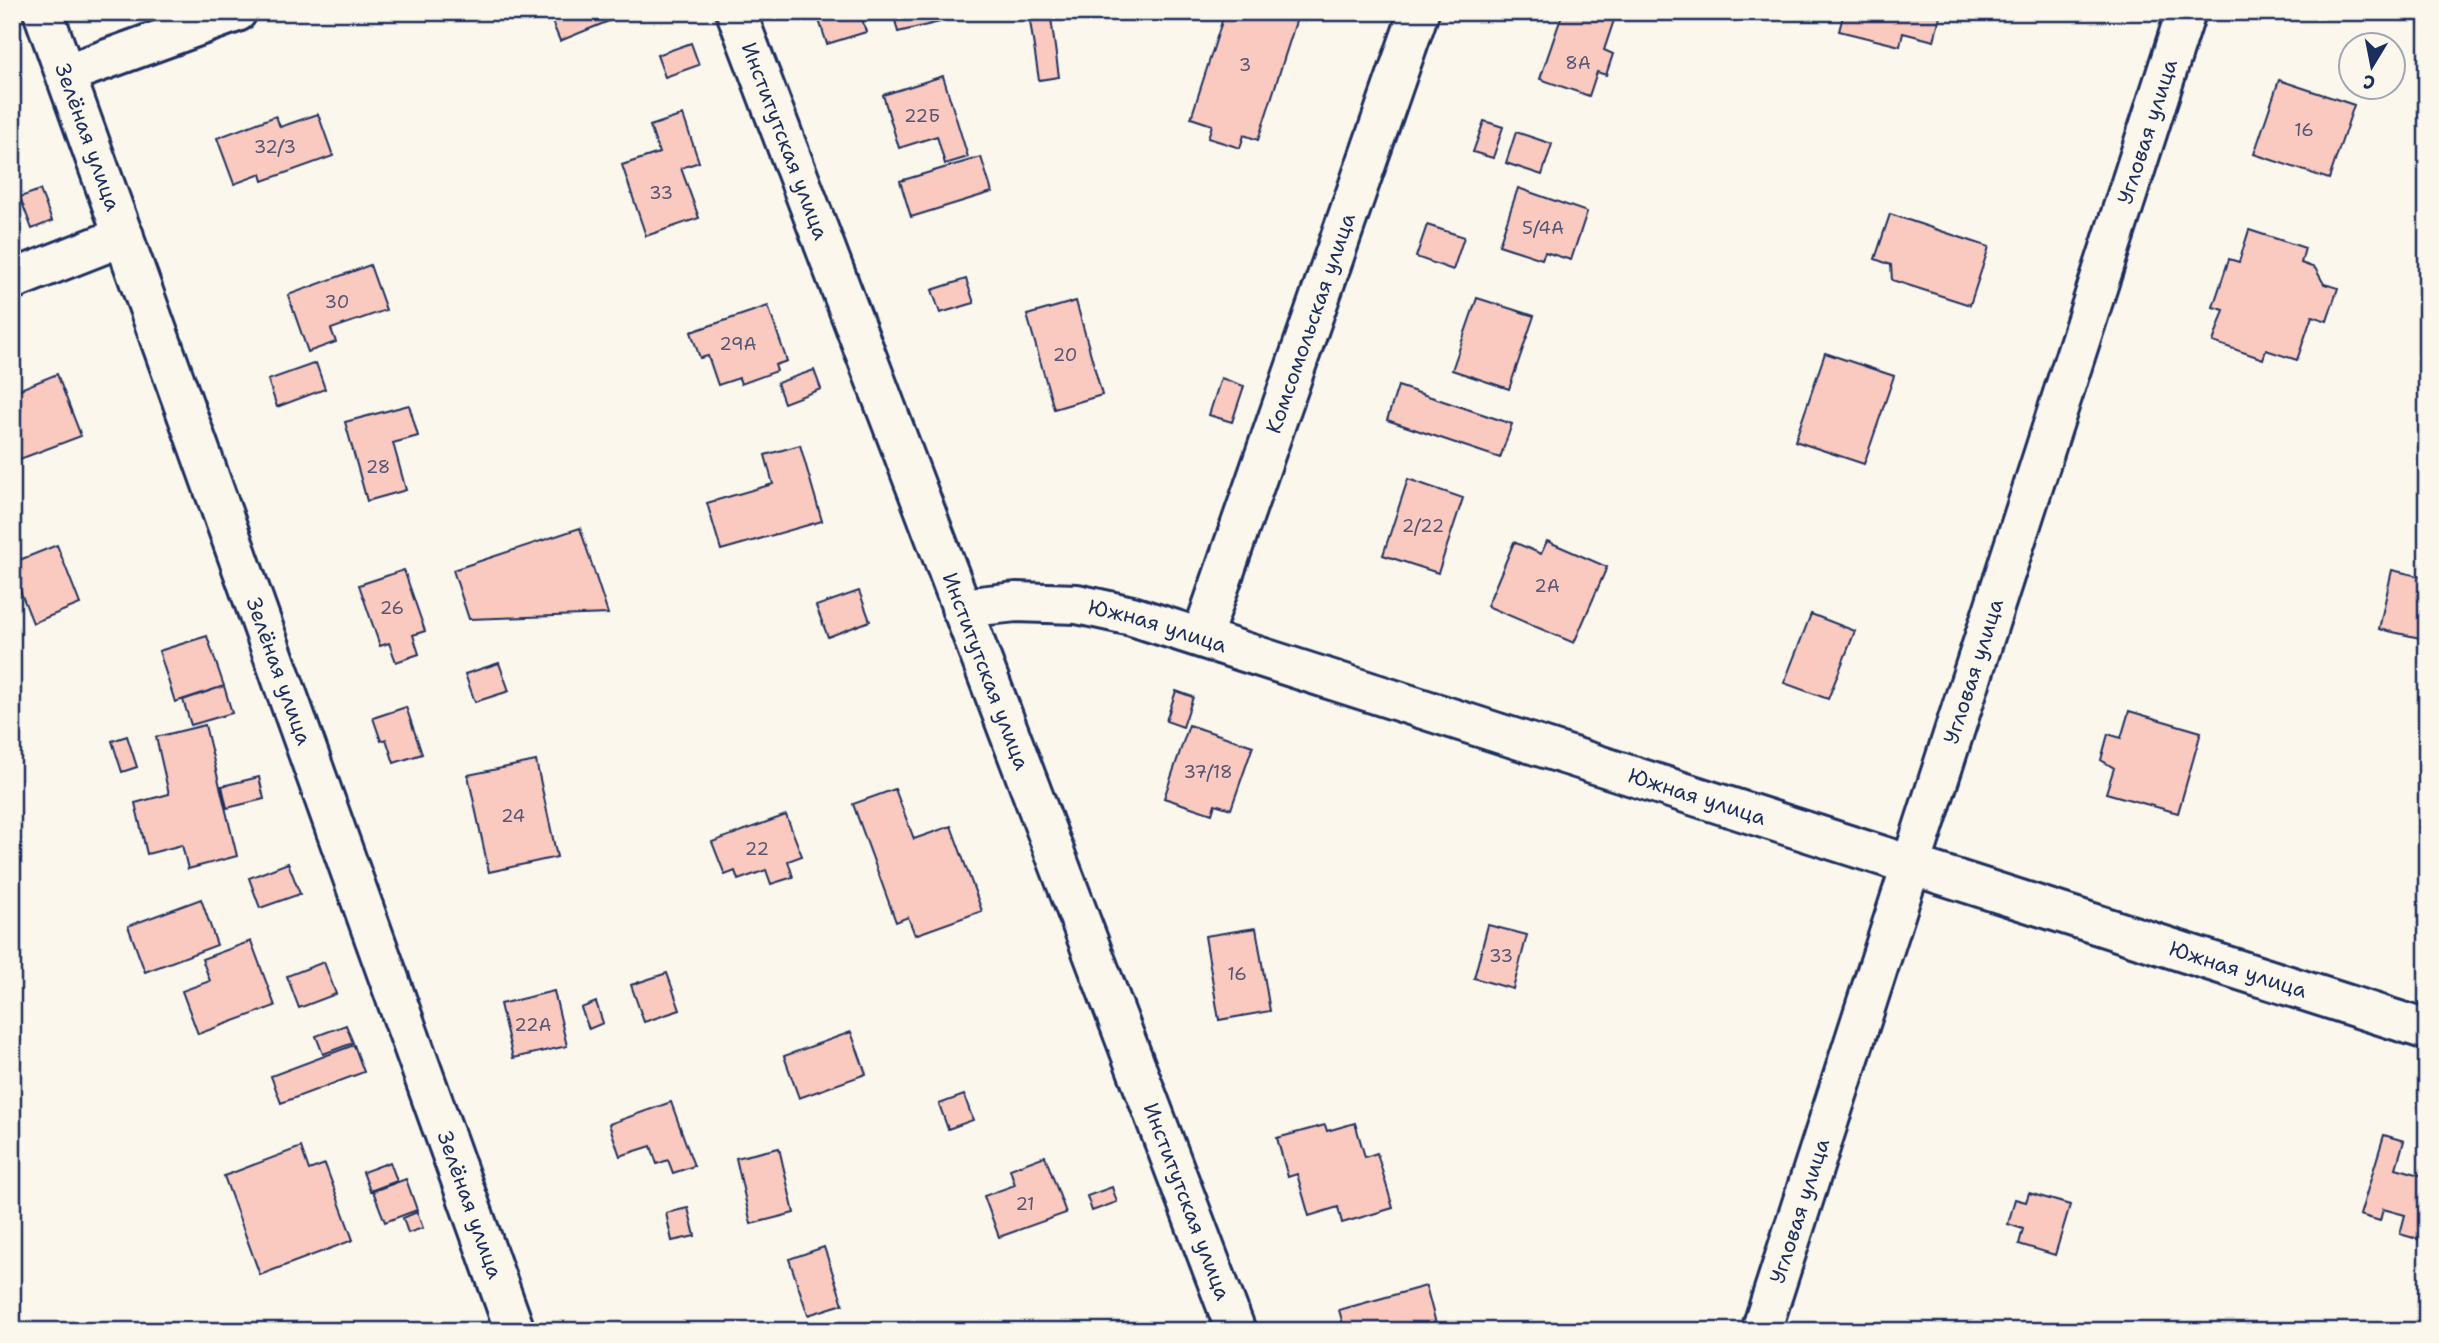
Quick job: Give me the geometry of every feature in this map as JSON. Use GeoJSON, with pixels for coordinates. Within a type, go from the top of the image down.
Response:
{"type":"FeatureCollection","features":[{"type":"Feature","properties":{"kind":"street","name":"Зелёная улица"},"geometry":{"type":"LineString","coordinates":[[43,12],[514,1331]]}},
{"type":"Feature","properties":{"kind":"street"},"geometry":{"type":"LineString","coordinates":[[66,74],[237,12]]}},
{"type":"Feature","properties":{"kind":"street","name":"Комсомольская улица"},"geometry":{"type":"LineString","coordinates":[[1202,636],[1419,12]]}},
{"type":"Feature","properties":{"kind":"street","name":"Угловая улица"},"geometry":{"type":"LineString","coordinates":[[1761,1331],[2186,12]]}},
{"type":"Feature","properties":{"kind":"street","name":"Институтская улица"},"geometry":{"type":"LineString","coordinates":[[744,14],[961,608],[1236,1331]]}},
{"type":"Feature","properties":{"kind":"street"},"geometry":{"type":"LineString","coordinates":[[12,280],[124,236]]}},
{"type":"Feature","properties":{"kind":"street","name":"Южная улица"},"geometry":{"type":"LineString","coordinates":[[961,608],[1016,602],[1077,604],[1202,636],[2427,1030]]}},
{"type":"Feature","properties":{"kind":"building"},"geometry":{"type":"Polygon","coordinates":[[[548,12],[631,12],[560,41],[548,12]]]}},
{"type":"Feature","properties":{"kind":"building"},"geometry":{"type":"Polygon","coordinates":[[[833,12],[860,12],[866,32],[827,44],[818,17],[833,12]]]}},
{"type":"Feature","properties":{"kind":"building"},"geometry":{"type":"Polygon","coordinates":[[[893,12],[938,12],[940,22],[898,32],[893,12]]]}},
{"type":"Feature","properties":{"kind":"building"},"geometry":{"type":"Polygon","coordinates":[[[1225,12],[1299,12],[1258,140],[1244,135],[1240,148],[1208,138],[1212,125],[1191,118],[1225,12]]]}},
{"type":"Feature","properties":{"kind":"building"},"geometry":{"type":"Polygon","coordinates":[[[1563,12],[1602,12],[1615,17],[1604,50],[1613,54],[1606,75],[1597,72],[1589,96],[1540,79],[1563,12]]]}},
{"type":"Feature","properties":{"kind":"building"},"geometry":{"type":"Polygon","coordinates":[[[1829,12],[1941,12],[1934,41],[1903,33],[1900,46],[1839,31],[1843,16],[1829,12]]]}},
{"type":"Feature","properties":{"kind":"building"},"geometry":{"type":"Polygon","coordinates":[[[1051,18],[1059,77],[1039,80],[1030,21],[1051,18]]]}},
{"type":"Feature","properties":{"kind":"building"},"geometry":{"type":"Polygon","coordinates":[[[691,43],[699,65],[665,77],[657,55],[691,43]]]}},
{"type":"Feature","properties":{"kind":"building"},"geometry":{"type":"Polygon","coordinates":[[[943,76],[968,157],[945,164],[937,136],[899,148],[883,95],[943,76]]]}},
{"type":"Feature","properties":{"kind":"building"},"geometry":{"type":"Polygon","coordinates":[[[2279,80],[2338,100],[2338,102],[2354,105],[2329,179],[2254,154],[2279,80]]]}},
{"type":"Feature","properties":{"kind":"building"},"geometry":{"type":"Polygon","coordinates":[[[318,114],[333,156],[263,181],[261,174],[234,184],[217,138],[276,116],[280,127],[318,114]]]}},
{"type":"Feature","properties":{"kind":"building"},"geometry":{"type":"Polygon","coordinates":[[[683,115],[699,162],[681,168],[699,218],[646,236],[622,165],[659,153],[650,126],[683,115]]]}},
{"type":"Feature","properties":{"kind":"building"},"geometry":{"type":"Polygon","coordinates":[[[1484,121],[1503,127],[1493,158],[1473,152],[1484,121]]]}},
{"type":"Feature","properties":{"kind":"building"},"geometry":{"type":"Polygon","coordinates":[[[1516,132],[1552,144],[1542,175],[1506,163],[1516,132]]]}},
{"type":"Feature","properties":{"kind":"building"},"geometry":{"type":"Polygon","coordinates":[[[981,157],[992,192],[911,217],[900,181],[981,157]]]}},
{"type":"Feature","properties":{"kind":"building"},"geometry":{"type":"Polygon","coordinates":[[[1518,188],[1587,212],[1571,260],[1545,252],[1542,259],[1499,245],[1518,188]]]}},
{"type":"Feature","properties":{"kind":"building"},"geometry":{"type":"Polygon","coordinates":[[[40,190],[52,221],[32,229],[20,197],[40,190]]]}},
{"type":"Feature","properties":{"kind":"building"},"geometry":{"type":"Polygon","coordinates":[[[1890,214],[1989,247],[1970,305],[1892,280],[1891,265],[1875,259],[1890,214]]]}},
{"type":"Feature","properties":{"kind":"building"},"geometry":{"type":"Polygon","coordinates":[[[1427,225],[1464,237],[1453,270],[1416,257],[1427,225]]]}},
{"type":"Feature","properties":{"kind":"building"},"geometry":{"type":"Polygon","coordinates":[[[2249,230],[2305,248],[2301,263],[2315,268],[2324,284],[2338,288],[2327,321],[2312,316],[2297,360],[2266,350],[2263,359],[2213,342],[2224,310],[2213,307],[2229,259],[2239,262],[2249,230]]]}},
{"type":"Feature","properties":{"kind":"building"},"geometry":{"type":"Polygon","coordinates":[[[370,265],[386,310],[331,329],[336,342],[308,352],[288,295],[370,265]]]}},
{"type":"Feature","properties":{"kind":"building"},"geometry":{"type":"Polygon","coordinates":[[[966,279],[974,303],[940,313],[932,290],[966,279]]]}},
{"type":"Feature","properties":{"kind":"building"},"geometry":{"type":"Polygon","coordinates":[[[1477,298],[1534,316],[1509,389],[1452,370],[1477,298]]]}},
{"type":"Feature","properties":{"kind":"building"},"geometry":{"type":"Polygon","coordinates":[[[1076,301],[1102,395],[1054,409],[1027,315],[1076,301]]]}},
{"type":"Feature","properties":{"kind":"building"},"geometry":{"type":"Polygon","coordinates":[[[768,306],[787,361],[775,365],[777,371],[741,384],[739,378],[718,385],[708,356],[700,358],[691,332],[768,306]]]}},
{"type":"Feature","properties":{"kind":"building"},"geometry":{"type":"Polygon","coordinates":[[[1825,353],[1894,376],[1864,464],[1795,441],[1825,353]]]}},
{"type":"Feature","properties":{"kind":"building"},"geometry":{"type":"Polygon","coordinates":[[[316,363],[325,389],[277,407],[268,380],[316,363]]]}},
{"type":"Feature","properties":{"kind":"building"},"geometry":{"type":"Polygon","coordinates":[[[814,370],[821,389],[784,403],[777,383],[814,370]]]}},
{"type":"Feature","properties":{"kind":"building"},"geometry":{"type":"Polygon","coordinates":[[[57,374],[81,436],[12,462],[12,413],[21,410],[13,392],[57,374]]]}},
{"type":"Feature","properties":{"kind":"building"},"geometry":{"type":"Polygon","coordinates":[[[1221,378],[1244,386],[1232,422],[1209,415],[1221,378]]]}},
{"type":"Feature","properties":{"kind":"building"},"geometry":{"type":"Polygon","coordinates":[[[1398,386],[1512,424],[1500,458],[1387,420],[1398,386]]]}},
{"type":"Feature","properties":{"kind":"building"},"geometry":{"type":"Polygon","coordinates":[[[409,405],[418,436],[393,443],[406,490],[367,501],[345,422],[409,405]]]}},
{"type":"Feature","properties":{"kind":"building"},"geometry":{"type":"Polygon","coordinates":[[[800,445],[822,521],[721,550],[707,503],[773,484],[765,455],[800,445]]]}},
{"type":"Feature","properties":{"kind":"building"},"geometry":{"type":"Polygon","coordinates":[[[1408,479],[1463,498],[1438,573],[1383,555],[1408,479]]]}},
{"type":"Feature","properties":{"kind":"building"},"geometry":{"type":"Polygon","coordinates":[[[580,528],[608,614],[469,619],[453,570],[580,528]]]}},
{"type":"Feature","properties":{"kind":"building"},"geometry":{"type":"Polygon","coordinates":[[[1547,541],[1607,567],[1574,643],[1487,606],[1514,542],[1541,554],[1547,541]]]}},
{"type":"Feature","properties":{"kind":"building"},"geometry":{"type":"Polygon","coordinates":[[[57,545],[80,604],[33,623],[12,570],[12,563],[57,545]]]}},
{"type":"Feature","properties":{"kind":"building"},"geometry":{"type":"Polygon","coordinates":[[[404,570],[425,631],[413,635],[419,654],[396,662],[389,643],[380,646],[359,585],[404,570]]]}},
{"type":"Feature","properties":{"kind":"building"},"geometry":{"type":"Polygon","coordinates":[[[2392,570],[2427,578],[2427,607],[2420,638],[2379,629],[2392,570]]]}},
{"type":"Feature","properties":{"kind":"building"},"geometry":{"type":"Polygon","coordinates":[[[859,591],[870,621],[828,637],[816,606],[859,591]]]}},
{"type":"Feature","properties":{"kind":"building"},"geometry":{"type":"Polygon","coordinates":[[[1811,614],[1855,631],[1828,699],[1784,683],[1811,614]]]}},
{"type":"Feature","properties":{"kind":"building"},"geometry":{"type":"Polygon","coordinates":[[[207,636],[224,686],[175,702],[159,651],[207,636]]]}},
{"type":"Feature","properties":{"kind":"building"},"geometry":{"type":"Polygon","coordinates":[[[499,663],[509,691],[475,702],[465,674],[499,663]]]}},
{"type":"Feature","properties":{"kind":"building"},"geometry":{"type":"Polygon","coordinates":[[[224,686],[232,713],[191,725],[183,700],[224,686]]]}},
{"type":"Feature","properties":{"kind":"building"},"geometry":{"type":"Polygon","coordinates":[[[1176,691],[1193,697],[1183,727],[1166,721],[1176,691]]]}},
{"type":"Feature","properties":{"kind":"building"},"geometry":{"type":"Polygon","coordinates":[[[406,707],[422,754],[394,763],[386,739],[381,741],[373,718],[406,707]]]}},
{"type":"Feature","properties":{"kind":"building"},"geometry":{"type":"Polygon","coordinates":[[[2129,711],[2201,732],[2178,813],[2106,793],[2114,768],[2101,760],[2108,734],[2121,738],[2129,711]]]}},
{"type":"Feature","properties":{"kind":"building"},"geometry":{"type":"Polygon","coordinates":[[[205,725],[237,856],[188,869],[182,845],[147,854],[135,803],[169,794],[156,737],[205,725]]]}},
{"type":"Feature","properties":{"kind":"building"},"geometry":{"type":"Polygon","coordinates":[[[1189,725],[1253,746],[1231,809],[1215,804],[1212,814],[1164,798],[1189,725]]]}},
{"type":"Feature","properties":{"kind":"building"},"geometry":{"type":"Polygon","coordinates":[[[127,736],[137,767],[122,772],[112,741],[127,736]]]}},
{"type":"Feature","properties":{"kind":"building"},"geometry":{"type":"Polygon","coordinates":[[[536,761],[557,857],[489,872],[468,775],[536,761]]]}},
{"type":"Feature","properties":{"kind":"building"},"geometry":{"type":"Polygon","coordinates":[[[259,777],[264,799],[227,808],[222,786],[259,777]]]}},
{"type":"Feature","properties":{"kind":"building"},"geometry":{"type":"Polygon","coordinates":[[[895,789],[914,839],[951,826],[982,911],[915,935],[908,917],[896,922],[853,804],[895,789]]]}},
{"type":"Feature","properties":{"kind":"building"},"geometry":{"type":"Polygon","coordinates":[[[786,815],[802,856],[788,861],[793,877],[771,884],[766,870],[738,880],[735,871],[725,875],[712,842],[786,815]]]}},
{"type":"Feature","properties":{"kind":"building"},"geometry":{"type":"Polygon","coordinates":[[[288,863],[300,894],[260,908],[249,878],[288,863]]]}},
{"type":"Feature","properties":{"kind":"building"},"geometry":{"type":"Polygon","coordinates":[[[201,899],[217,945],[145,972],[128,926],[201,899]]]}},
{"type":"Feature","properties":{"kind":"building"},"geometry":{"type":"Polygon","coordinates":[[[1488,925],[1527,935],[1513,989],[1474,978],[1488,925]]]}},
{"type":"Feature","properties":{"kind":"building"},"geometry":{"type":"Polygon","coordinates":[[[1256,928],[1270,1011],[1219,1020],[1205,936],[1256,928]]]}},
{"type":"Feature","properties":{"kind":"building"},"geometry":{"type":"Polygon","coordinates":[[[251,941],[275,1006],[198,1034],[182,991],[210,981],[202,959],[251,941]]]}},
{"type":"Feature","properties":{"kind":"building"},"geometry":{"type":"Polygon","coordinates":[[[324,962],[336,994],[299,1008],[287,976],[324,962]]]}},
{"type":"Feature","properties":{"kind":"building"},"geometry":{"type":"Polygon","coordinates":[[[667,973],[680,1010],[644,1022],[631,985],[667,973]]]}},
{"type":"Feature","properties":{"kind":"building"},"geometry":{"type":"Polygon","coordinates":[[[554,991],[567,1046],[513,1058],[500,1004],[554,991]]]}},
{"type":"Feature","properties":{"kind":"building"},"geometry":{"type":"Polygon","coordinates":[[[596,1002],[603,1023],[589,1029],[581,1008],[596,1002]]]}},
{"type":"Feature","properties":{"kind":"building"},"geometry":{"type":"Polygon","coordinates":[[[346,1025],[353,1043],[323,1054],[316,1036],[346,1025]]]}},
{"type":"Feature","properties":{"kind":"building"},"geometry":{"type":"Polygon","coordinates":[[[851,1032],[866,1074],[799,1098],[784,1056],[851,1032]]]}},
{"type":"Feature","properties":{"kind":"building"},"geometry":{"type":"Polygon","coordinates":[[[354,1045],[364,1072],[281,1103],[271,1076],[354,1045]]]}},
{"type":"Feature","properties":{"kind":"building"},"geometry":{"type":"Polygon","coordinates":[[[964,1095],[973,1120],[948,1129],[939,1104],[964,1095]]]}},
{"type":"Feature","properties":{"kind":"building"},"geometry":{"type":"Polygon","coordinates":[[[671,1102],[694,1166],[673,1173],[668,1160],[657,1164],[651,1146],[620,1156],[609,1124],[671,1102]]]}},
{"type":"Feature","properties":{"kind":"building"},"geometry":{"type":"Polygon","coordinates":[[[1355,1123],[1365,1157],[1377,1153],[1393,1208],[1342,1223],[1338,1207],[1309,1216],[1297,1174],[1288,1177],[1277,1138],[1325,1125],[1327,1131],[1355,1123]]]}},
{"type":"Feature","properties":{"kind":"building"},"geometry":{"type":"Polygon","coordinates":[[[2384,1135],[2404,1141],[2396,1168],[2427,1177],[2427,1242],[2400,1234],[2405,1215],[2383,1209],[2380,1221],[2360,1215],[2384,1135]]]}},
{"type":"Feature","properties":{"kind":"building"},"geometry":{"type":"Polygon","coordinates":[[[301,1147],[309,1170],[325,1164],[353,1240],[260,1275],[224,1176],[301,1147]]]}},
{"type":"Feature","properties":{"kind":"building"},"geometry":{"type":"Polygon","coordinates":[[[779,1148],[794,1213],[751,1224],[736,1158],[779,1148]]]}},
{"type":"Feature","properties":{"kind":"building"},"geometry":{"type":"Polygon","coordinates":[[[1045,1156],[1066,1213],[999,1237],[984,1196],[1015,1185],[1010,1169],[1045,1156]]]}},
{"type":"Feature","properties":{"kind":"building"},"geometry":{"type":"Polygon","coordinates":[[[390,1162],[397,1181],[370,1191],[363,1172],[390,1162]]]}},
{"type":"Feature","properties":{"kind":"building"},"geometry":{"type":"Polygon","coordinates":[[[406,1179],[417,1210],[385,1222],[373,1191],[406,1179]]]}},
{"type":"Feature","properties":{"kind":"building"},"geometry":{"type":"Polygon","coordinates":[[[1112,1187],[1117,1202],[1092,1211],[1087,1196],[1112,1187]]]}},
{"type":"Feature","properties":{"kind":"building"},"geometry":{"type":"Polygon","coordinates":[[[2029,1193],[2070,1205],[2055,1255],[2019,1244],[2023,1229],[2008,1224],[2015,1199],[2026,1202],[2029,1193]]]}},
{"type":"Feature","properties":{"kind":"building"},"geometry":{"type":"Polygon","coordinates":[[[688,1208],[695,1236],[672,1241],[666,1213],[688,1208]]]}},
{"type":"Feature","properties":{"kind":"building"},"geometry":{"type":"Polygon","coordinates":[[[417,1212],[423,1228],[408,1233],[403,1218],[417,1212]]]}},
{"type":"Feature","properties":{"kind":"building"},"geometry":{"type":"Polygon","coordinates":[[[824,1247],[843,1304],[808,1315],[789,1259],[824,1247]]]}},
{"type":"Feature","properties":{"kind":"building"},"geometry":{"type":"Polygon","coordinates":[[[1426,1286],[1438,1331],[1345,1331],[1339,1310],[1426,1286]]]}}]}
